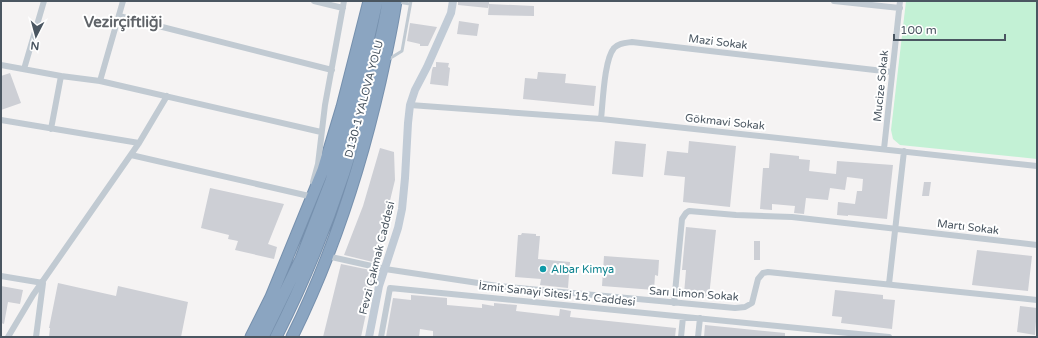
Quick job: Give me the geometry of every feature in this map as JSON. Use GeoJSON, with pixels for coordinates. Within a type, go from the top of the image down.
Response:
{"type":"FeatureCollection","features":[{"type":"Feature","properties":{"kind":"highway"},"geometry":{"type":"LineString","coordinates":[[251,337],[271,297],[323,170],[342,107],[368,1]]}},
{"type":"Feature","properties":{"kind":"highway"},"geometry":{"type":"LineString","coordinates":[[276,337],[305,278],[332,194],[348,122],[366,54],[377,1]]}},
{"type":"Feature","properties":{"kind":"highway"},"geometry":{"type":"LineString","coordinates":[[292,337],[340,225],[359,165],[385,62],[393,1]]}},
{"type":"Feature","properties":{"kind":"highway","name":"D130-1 YALOVA YOLU"},"geometry":{"type":"LineString","coordinates":[[332,194],[362,114],[393,1]]}},
{"type":"Feature","properties":{"kind":"highway"},"geometry":{"type":"LineString","coordinates":[[264,337],[332,194]]}},
{"type":"Feature","properties":{"kind":"street"},"geometry":{"type":"LineString","coordinates":[[24,69],[44,1]]}},
{"type":"Feature","properties":{"kind":"street"},"geometry":{"type":"LineString","coordinates":[[100,81],[123,1]]}},
{"type":"Feature","properties":{"kind":"street"},"geometry":{"type":"LineString","coordinates":[[314,1],[343,8]]}},
{"type":"Feature","properties":{"kind":"street"},"geometry":{"type":"LineString","coordinates":[[297,233],[318,164],[321,132],[344,1]]}},
{"type":"Feature","properties":{"kind":"street","name":"Fevzi Çakmak Caddesi"},"geometry":{"type":"LineString","coordinates":[[369,337],[374,308],[398,228],[402,209],[410,105],[415,90],[451,13],[453,1]]}},
{"type":"Feature","properties":{"kind":"street"},"geometry":{"type":"LineString","coordinates":[[834,1],[900,8]]}},
{"type":"Feature","properties":{"kind":"street","name":"Mucize Sokak"},"geometry":{"type":"LineString","coordinates":[[884,149],[900,1]]}},
{"type":"Feature","properties":{"kind":"street"},"geometry":{"type":"LineString","coordinates":[[119,16],[332,70]]}},
{"type":"Feature","properties":{"kind":"street","name":"Mazi Sokak"},"geometry":{"type":"LineString","coordinates":[[601,118],[608,61],[615,47],[624,43],[632,42],[892,72]]}},
{"type":"Feature","properties":{"kind":"street"},"geometry":{"type":"LineString","coordinates":[[1,65],[61,76],[100,81],[321,132]]}},
{"type":"Feature","properties":{"kind":"street"},"geometry":{"type":"LineString","coordinates":[[50,129],[61,76]]}},
{"type":"Feature","properties":{"kind":"street"},"geometry":{"type":"LineString","coordinates":[[8,337],[24,308],[43,283],[131,155],[167,96]]}},
{"type":"Feature","properties":{"kind":"street","name":"Gökmavi Sokak"},"geometry":{"type":"LineString","coordinates":[[410,105],[601,118],[1037,166]]}},
{"type":"Feature","properties":{"kind":"street"},"geometry":{"type":"LineString","coordinates":[[1,120],[139,143]]}},
{"type":"Feature","properties":{"kind":"street"},"geometry":{"type":"LineString","coordinates":[[889,284],[904,151]]}},
{"type":"Feature","properties":{"kind":"street"},"geometry":{"type":"LineString","coordinates":[[131,155],[309,196]]}},
{"type":"Feature","properties":{"kind":"street","name":"Martı Sokak"},"geometry":{"type":"LineString","coordinates":[[674,303],[682,219],[688,211],[736,215],[792,217],[1037,245]]}},
{"type":"Feature","properties":{"kind":"street","name":"Sarı Limon Sokak"},"geometry":{"type":"LineString","coordinates":[[327,256],[385,269],[498,286],[735,308],[749,306],[754,300],[756,284],[760,275],[768,272],[1037,300]]}},
{"type":"Feature","properties":{"kind":"street"},"geometry":{"type":"LineString","coordinates":[[1,276],[43,283]]}},
{"type":"Feature","properties":{"kind":"street"},"geometry":{"type":"LineString","coordinates":[[36,337],[43,283]]}},
{"type":"Feature","properties":{"kind":"street","name":"İzmit Sanayi Sitesi 15. Caddesi"},"geometry":{"type":"LineString","coordinates":[[381,337],[390,288],[889,337]]}},
{"type":"Feature","properties":{"kind":"street"},"geometry":{"type":"LineString","coordinates":[[681,337],[683,316]]}},
{"type":"Feature","properties":{"kind":"street"},"geometry":{"type":"LineString","coordinates":[[698,337],[700,318]]}},
{"type":"Feature","properties":{"kind":"lane"},"geometry":{"type":"LineString","coordinates":[[385,62],[402,51],[410,2],[393,1]]}},
{"type":"Feature","properties":{"kind":"green space"},"geometry":{"type":"Polygon","coordinates":[[[906,1],[1037,1],[1037,159],[900,145],[893,139],[891,130],[906,1]]]}},
{"type":"Feature","properties":{"kind":"building"},"geometry":{"type":"Polygon","coordinates":[[[458,1],[489,1],[489,4],[488,8],[458,5],[458,1]]]}},
{"type":"Feature","properties":{"kind":"building"},"geometry":{"type":"Polygon","coordinates":[[[489,4],[534,6],[534,16],[488,15],[489,4]]]}},
{"type":"Feature","properties":{"kind":"building"},"geometry":{"type":"Polygon","coordinates":[[[459,21],[479,24],[477,36],[457,34],[459,21]]]}},
{"type":"Feature","properties":{"kind":"building"},"geometry":{"type":"Polygon","coordinates":[[[410,23],[437,27],[428,46],[420,46],[420,44],[407,41],[410,23]]]}},
{"type":"Feature","properties":{"kind":"building"},"geometry":{"type":"Polygon","coordinates":[[[436,62],[449,63],[448,67],[450,68],[448,86],[430,84],[432,70],[433,67],[436,67],[436,62]]]}},
{"type":"Feature","properties":{"kind":"building"},"geometry":{"type":"Polygon","coordinates":[[[538,72],[566,74],[565,83],[596,86],[594,106],[523,99],[525,78],[537,79],[538,72]]]}},
{"type":"Feature","properties":{"kind":"building"},"geometry":{"type":"Polygon","coordinates":[[[10,73],[21,103],[1,110],[1,76],[10,73]]]}},
{"type":"Feature","properties":{"kind":"building"},"geometry":{"type":"Polygon","coordinates":[[[615,141],[646,144],[643,177],[612,174],[615,141]]]}},
{"type":"Feature","properties":{"kind":"building"},"geometry":{"type":"Polygon","coordinates":[[[689,141],[736,146],[730,207],[683,202],[685,177],[664,175],[667,151],[688,153],[689,141]]]}},
{"type":"Feature","properties":{"kind":"building"},"geometry":{"type":"Polygon","coordinates":[[[380,148],[394,152],[395,180],[377,263],[344,255],[363,206],[380,148]]]}},
{"type":"Feature","properties":{"kind":"building"},"geometry":{"type":"Polygon","coordinates":[[[770,153],[799,156],[799,159],[810,160],[809,171],[836,174],[837,161],[893,165],[887,219],[837,215],[838,202],[855,204],[857,191],[862,191],[863,179],[847,177],[845,190],[830,188],[828,200],[806,198],[804,214],[794,213],[795,206],[772,204],[772,210],[760,209],[763,168],[769,168],[770,153]]]}},
{"type":"Feature","properties":{"kind":"building"},"geometry":{"type":"Polygon","coordinates":[[[924,182],[931,182],[929,196],[922,196],[924,182]]]}},
{"type":"Feature","properties":{"kind":"building"},"geometry":{"type":"Polygon","coordinates":[[[210,188],[284,204],[268,244],[277,247],[274,259],[235,250],[238,241],[228,239],[229,235],[201,228],[210,188]]]}},
{"type":"Feature","properties":{"kind":"building"},"geometry":{"type":"Polygon","coordinates":[[[686,227],[716,230],[709,297],[684,294],[686,270],[682,270],[686,227]]]}},
{"type":"Feature","properties":{"kind":"building","name":"Albar Kimya"},"geometry":{"type":"Polygon","coordinates":[[[522,233],[536,234],[536,236],[540,236],[538,259],[570,262],[568,288],[540,285],[541,279],[515,277],[518,235],[521,235],[522,233]]]}},
{"type":"Feature","properties":{"kind":"building"},"geometry":{"type":"Polygon","coordinates":[[[754,241],[760,241],[760,260],[754,260],[754,241]]]}},
{"type":"Feature","properties":{"kind":"building"},"geometry":{"type":"Polygon","coordinates":[[[977,250],[1032,256],[1028,291],[972,285],[977,250]]]}},
{"type":"Feature","properties":{"kind":"building"},"geometry":{"type":"Polygon","coordinates":[[[604,256],[659,260],[658,276],[655,275],[654,290],[602,286],[604,256]]]}},
{"type":"Feature","properties":{"kind":"building"},"geometry":{"type":"Polygon","coordinates":[[[341,264],[375,271],[361,337],[323,337],[341,264]]]}},
{"type":"Feature","properties":{"kind":"building"},"geometry":{"type":"Polygon","coordinates":[[[58,283],[116,296],[118,286],[188,302],[181,337],[49,337],[49,328],[58,283]]]}},
{"type":"Feature","properties":{"kind":"building"},"geometry":{"type":"Polygon","coordinates":[[[1,286],[23,290],[20,304],[8,302],[4,324],[1,323],[1,286]]]}},
{"type":"Feature","properties":{"kind":"building"},"geometry":{"type":"Polygon","coordinates":[[[835,290],[883,295],[883,299],[895,300],[892,329],[841,323],[842,317],[832,316],[835,290]]]}},
{"type":"Feature","properties":{"kind":"building"},"geometry":{"type":"Polygon","coordinates":[[[411,295],[447,298],[447,305],[482,308],[482,304],[494,306],[494,303],[517,305],[516,311],[559,316],[560,309],[571,311],[570,317],[676,328],[675,337],[433,337],[433,331],[420,329],[419,337],[386,337],[393,298],[411,300],[411,295]]]}},
{"type":"Feature","properties":{"kind":"building"},"geometry":{"type":"Polygon","coordinates":[[[1020,306],[1037,308],[1035,335],[1017,332],[1020,306]]]}},
{"type":"Feature","properties":{"kind":"building"},"geometry":{"type":"Polygon","coordinates":[[[705,325],[785,333],[785,337],[704,337],[705,325]]]}},
{"type":"Feature","properties":{"kind":"place","name":"Albar Kimya"},"geometry":{"type":"Point","coordinates":[543,269]}},
{"type":"Feature","properties":{"kind":"district","name":"Vezirçiftliği"},"geometry":{"type":"Point","coordinates":[123,22]}}]}
